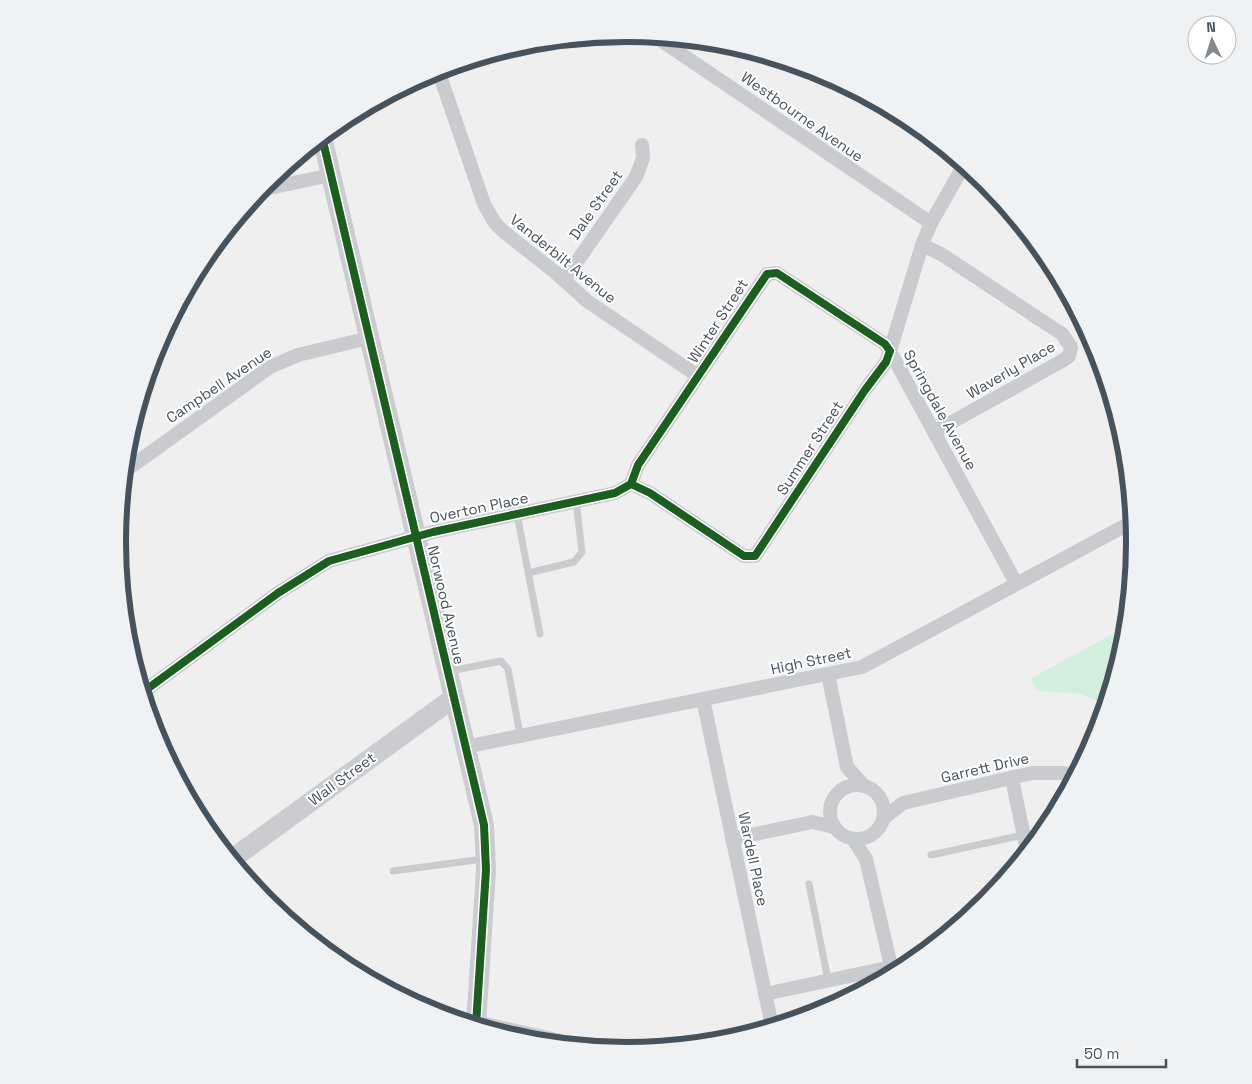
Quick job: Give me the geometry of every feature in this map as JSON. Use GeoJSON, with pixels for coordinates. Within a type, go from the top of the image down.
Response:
{"type":"FeatureCollection","features":[{"type":"Feature","properties":{"kind":"street","name":"Westbourne Avenue"},"geometry":{"type":"LineString","coordinates":[[668,45],[931,223]]}},
{"type":"Feature","properties":{"kind":"street","name":"Vanderbilt Avenue"},"geometry":{"type":"LineString","coordinates":[[441,79],[470,169],[489,215],[504,232],[607,316],[698,376]]}},
{"type":"Feature","properties":{"kind":"street","name":"Norwood Avenue"},"geometry":{"type":"LineString","coordinates":[[324,145],[452,699],[484,825],[486,859],[476,1018]]}},
{"type":"Feature","properties":{"kind":"street","name":"Dale Street"},"geometry":{"type":"LineString","coordinates":[[564,280],[636,177],[643,158],[642,145]]}},
{"type":"Feature","properties":{"kind":"street","name":"Springdale Avenue"},"geometry":{"type":"LineString","coordinates":[[960,171],[931,223],[922,245],[890,351],[1016,583]]}},
{"type":"Feature","properties":{"kind":"street"},"geometry":{"type":"LineString","coordinates":[[275,187],[331,175]]}},
{"type":"Feature","properties":{"kind":"street","name":"Waverly Place"},"geometry":{"type":"LineString","coordinates":[[922,245],[941,254],[1062,334],[1071,347],[1069,356],[1062,361],[934,432]]}},
{"type":"Feature","properties":{"kind":"street","name":"Winter Street"},"geometry":{"type":"LineString","coordinates":[[631,484],[638,465],[764,276],[774,272],[885,344],[890,351]]}},
{"type":"Feature","properties":{"kind":"street","name":"Campbell Avenue"},"geometry":{"type":"LineString","coordinates":[[133,465],[270,367],[298,355],[369,338]]}},
{"type":"Feature","properties":{"kind":"street","name":"Summer Street"},"geometry":{"type":"LineString","coordinates":[[631,484],[650,493],[744,556],[751,557],[759,550],[772,532],[865,390],[886,362],[890,351]]}},
{"type":"Feature","properties":{"kind":"street","name":"Overton Place"},"geometry":{"type":"LineString","coordinates":[[149,688],[317,567],[345,555],[416,537],[615,493],[631,484]]}},
{"type":"Feature","properties":{"kind":"street","name":"High Street"},"geometry":{"type":"LineString","coordinates":[[465,747],[862,667],[1125,526]]}},
{"type":"Feature","properties":{"kind":"street"},"geometry":{"type":"LineString","coordinates":[[828,674],[847,767],[841,790]]}},
{"type":"Feature","properties":{"kind":"street","name":"Wall Street"},"geometry":{"type":"LineString","coordinates":[[237,855],[452,699]]}},
{"type":"Feature","properties":{"kind":"street","name":"Wardell Place"},"geometry":{"type":"LineString","coordinates":[[703,699],[771,1020]]}},
{"type":"Feature","properties":{"kind":"street","name":"Garrett Drive"},"geometry":{"type":"LineString","coordinates":[[847,767],[864,786],[879,796],[903,803]]}},
{"type":"Feature","properties":{"kind":"street","name":"Garrett Drive"},"geometry":{"type":"LineString","coordinates":[[866,859],[873,834],[878,830],[884,818],[903,803],[1032,773],[1051,772],[1068,775]]}},
{"type":"Feature","properties":{"kind":"street"},"geometry":{"type":"LineString","coordinates":[[1012,779],[1025,842]]}},
{"type":"Feature","properties":{"kind":"street"},"geometry":{"type":"LineString","coordinates":[[864,786],[856,785],[841,790],[836,794],[830,807],[830,814],[834,827],[852,839],[866,859],[891,965]]}},
{"type":"Feature","properties":{"kind":"street"},"geometry":{"type":"LineString","coordinates":[[879,796],[884,810],[884,818]]}},
{"type":"Feature","properties":{"kind":"street"},"geometry":{"type":"LineString","coordinates":[[812,822],[830,807]]}},
{"type":"Feature","properties":{"kind":"street"},"geometry":{"type":"LineString","coordinates":[[732,839],[812,822],[834,827]]}},
{"type":"Feature","properties":{"kind":"street"},"geometry":{"type":"LineString","coordinates":[[852,839],[860,839],[873,834]]}},
{"type":"Feature","properties":{"kind":"street"},"geometry":{"type":"LineString","coordinates":[[765,994],[889,966]]}},
{"type":"Feature","properties":{"kind":"lane"},"geometry":{"type":"LineString","coordinates":[[528,573],[574,562],[582,552],[576,501]]}},
{"type":"Feature","properties":{"kind":"lane"},"geometry":{"type":"LineString","coordinates":[[517,514],[540,634]]}},
{"type":"Feature","properties":{"kind":"lane"},"geometry":{"type":"LineString","coordinates":[[447,672],[501,661],[508,669],[520,735]]}},
{"type":"Feature","properties":{"kind":"lane"},"geometry":{"type":"LineString","coordinates":[[931,855],[1023,835]]}},
{"type":"Feature","properties":{"kind":"lane"},"geometry":{"type":"LineString","coordinates":[[393,871],[486,859]]}},
{"type":"Feature","properties":{"kind":"lane"},"geometry":{"type":"LineString","coordinates":[[809,884],[828,980]]}},
{"type":"Feature","properties":{"kind":"green space"},"geometry":{"type":"Polygon","coordinates":[[[1117,632],[1099,701],[1080,694],[1037,691],[1031,678],[1117,632]]]}},
{"type":"Feature","properties":{"kind":"cycle path"},"geometry":{"type":"LineString","coordinates":[[324,145],[484,825],[486,870],[476,1018]]}},
{"type":"Feature","properties":{"kind":"cycle path"},"geometry":{"type":"LineString","coordinates":[[777,273],[885,344],[890,351],[886,362],[865,390],[755,556],[744,556],[650,493],[631,484],[638,465],[767,274],[777,273]]}},
{"type":"Feature","properties":{"kind":"cycle path"},"geometry":{"type":"LineString","coordinates":[[149,688],[278,593],[329,561],[433,532],[615,493],[631,484]]}}]}
